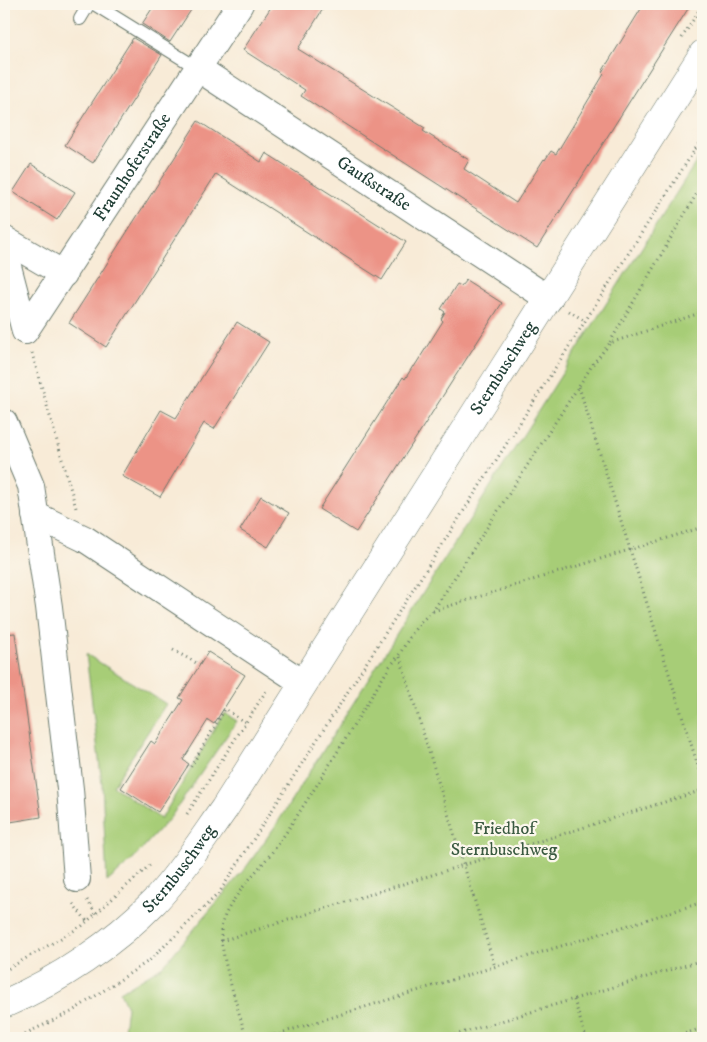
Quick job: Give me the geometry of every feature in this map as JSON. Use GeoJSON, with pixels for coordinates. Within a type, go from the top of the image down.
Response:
{"type":"FeatureCollection","features":[{"type":"Feature","properties":{"kind":"main road","name":"Sternbuschweg"},"geometry":{"type":"LineString","coordinates":[[4,1004],[56,977],[128,927],[156,900],[178,874],[224,809],[703,54]]}},
{"type":"Feature","properties":{"kind":"street","name":"Fraunhoferstraße"},"geometry":{"type":"LineString","coordinates":[[25,331],[240,4]]}},
{"type":"Feature","properties":{"kind":"street","name":"Gaußstraße"},"geometry":{"type":"LineString","coordinates":[[199,69],[549,299]]}},
{"type":"Feature","properties":{"kind":"street"},"geometry":{"type":"LineString","coordinates":[[4,239],[64,274]]}},
{"type":"Feature","properties":{"kind":"street"},"geometry":{"type":"LineString","coordinates":[[4,251],[25,331]]}},
{"type":"Feature","properties":{"kind":"street"},"geometry":{"type":"LineString","coordinates":[[4,422],[31,486],[49,607],[70,789],[78,893]]}},
{"type":"Feature","properties":{"kind":"street"},"geometry":{"type":"LineString","coordinates":[[35,515],[85,539],[304,683]]}},
{"type":"Feature","properties":{"kind":"lane"},"geometry":{"type":"LineString","coordinates":[[80,19],[89,4]]}},
{"type":"Feature","properties":{"kind":"lane"},"geometry":{"type":"LineString","coordinates":[[94,4],[199,69]]}},
{"type":"Feature","properties":{"kind":"path"},"geometry":{"type":"LineString","coordinates":[[677,45],[703,4]]}},
{"type":"Feature","properties":{"kind":"path"},"geometry":{"type":"LineString","coordinates":[[16,1038],[71,1012],[150,960],[219,893],[703,137]]}},
{"type":"Feature","properties":{"kind":"path"},"geometry":{"type":"LineString","coordinates":[[246,1038],[220,940],[222,923],[233,902],[277,846],[312,795],[390,666],[400,656],[420,622],[433,611],[593,364],[610,343],[703,183]]}},
{"type":"Feature","properties":{"kind":"path"},"geometry":{"type":"LineString","coordinates":[[610,343],[703,312]]}},
{"type":"Feature","properties":{"kind":"path"},"geometry":{"type":"LineString","coordinates":[[25,331],[78,514]]}},
{"type":"Feature","properties":{"kind":"path"},"geometry":{"type":"LineString","coordinates":[[579,386],[703,782]]}},
{"type":"Feature","properties":{"kind":"path"},"geometry":{"type":"LineString","coordinates":[[433,611],[703,527]]}},
{"type":"Feature","properties":{"kind":"path"},"geometry":{"type":"LineString","coordinates":[[172,650],[200,665]]}},
{"type":"Feature","properties":{"kind":"path"},"geometry":{"type":"LineString","coordinates":[[400,656],[495,967]]}},
{"type":"Feature","properties":{"kind":"path"},"geometry":{"type":"LineString","coordinates":[[186,815],[281,668]]}},
{"type":"Feature","properties":{"kind":"path"},"geometry":{"type":"LineString","coordinates":[[187,766],[190,768],[225,709],[246,723]]}},
{"type":"Feature","properties":{"kind":"path"},"geometry":{"type":"LineString","coordinates":[[220,940],[703,790]]}},
{"type":"Feature","properties":{"kind":"path"},"geometry":{"type":"LineString","coordinates":[[4,971],[87,921],[152,863]]}},
{"type":"Feature","properties":{"kind":"path"},"geometry":{"type":"LineString","coordinates":[[78,893],[96,914]]}},
{"type":"Feature","properties":{"kind":"path"},"geometry":{"type":"LineString","coordinates":[[78,893],[87,921]]}},
{"type":"Feature","properties":{"kind":"path"},"geometry":{"type":"LineString","coordinates":[[265,1038],[703,902]]}},
{"type":"Feature","properties":{"kind":"path"},"geometry":{"type":"LineString","coordinates":[[445,1038],[703,960]]}},
{"type":"Feature","properties":{"kind":"path"},"geometry":{"type":"LineString","coordinates":[[574,1000],[586,1038]]}},
{"type":"Feature","properties":{"kind":"path"},"geometry":{"type":"LineString","coordinates":[[672,1038],[703,1028]]}},
{"type":"Feature","properties":{"kind":"green space","name":"Friedhof Sternbuschweg"},"geometry":{"type":"Polygon","coordinates":[[[703,151],[703,1038],[123,1038],[127,1007],[120,992],[163,966],[247,866],[276,825],[703,151]]]}},
{"type":"Feature","properties":{"kind":"green space"},"geometry":{"type":"Polygon","coordinates":[[[86,654],[166,704],[113,786],[161,819],[224,713],[237,721],[170,818],[130,862],[107,882],[102,784],[86,654]]]}},
{"type":"Feature","properties":{"kind":"building"},"geometry":{"type":"Polygon","coordinates":[[[155,4],[195,4],[170,42],[142,24],[155,4]]]}},
{"type":"Feature","properties":{"kind":"building"},"geometry":{"type":"Polygon","coordinates":[[[273,4],[326,4],[298,49],[425,128],[423,131],[469,160],[464,169],[516,203],[544,159],[551,151],[556,154],[604,74],[602,72],[644,4],[691,4],[537,248],[301,96],[305,90],[243,50],[273,4]]]}},
{"type":"Feature","properties":{"kind":"building"},"geometry":{"type":"Polygon","coordinates":[[[133,38],[162,55],[93,163],[65,145],[133,38]]]}},
{"type":"Feature","properties":{"kind":"building"},"geometry":{"type":"Polygon","coordinates":[[[198,121],[261,162],[266,153],[406,242],[382,280],[216,174],[106,347],[69,323],[198,121]]]}},
{"type":"Feature","properties":{"kind":"building"},"geometry":{"type":"Polygon","coordinates":[[[31,164],[75,192],[57,220],[13,192],[31,164]]]}},
{"type":"Feature","properties":{"kind":"building"},"geometry":{"type":"Polygon","coordinates":[[[466,280],[502,303],[356,532],[319,509],[403,377],[405,379],[414,367],[443,321],[441,319],[445,312],[441,309],[457,284],[461,286],[466,280]]]}},
{"type":"Feature","properties":{"kind":"building"},"geometry":{"type":"Polygon","coordinates":[[[237,322],[269,342],[214,429],[204,423],[160,497],[122,476],[161,410],[176,418],[237,322]]]}},
{"type":"Feature","properties":{"kind":"building"},"geometry":{"type":"Polygon","coordinates":[[[261,496],[289,513],[268,547],[240,530],[261,496]]]}},
{"type":"Feature","properties":{"kind":"building"},"geometry":{"type":"Polygon","coordinates":[[[15,633],[41,817],[4,823],[4,634],[15,633]]]}},
{"type":"Feature","properties":{"kind":"building"},"geometry":{"type":"Polygon","coordinates":[[[208,652],[245,675],[214,724],[208,720],[183,760],[189,764],[158,812],[121,788],[151,741],[155,744],[183,700],[179,698],[208,652]]]}}]}
